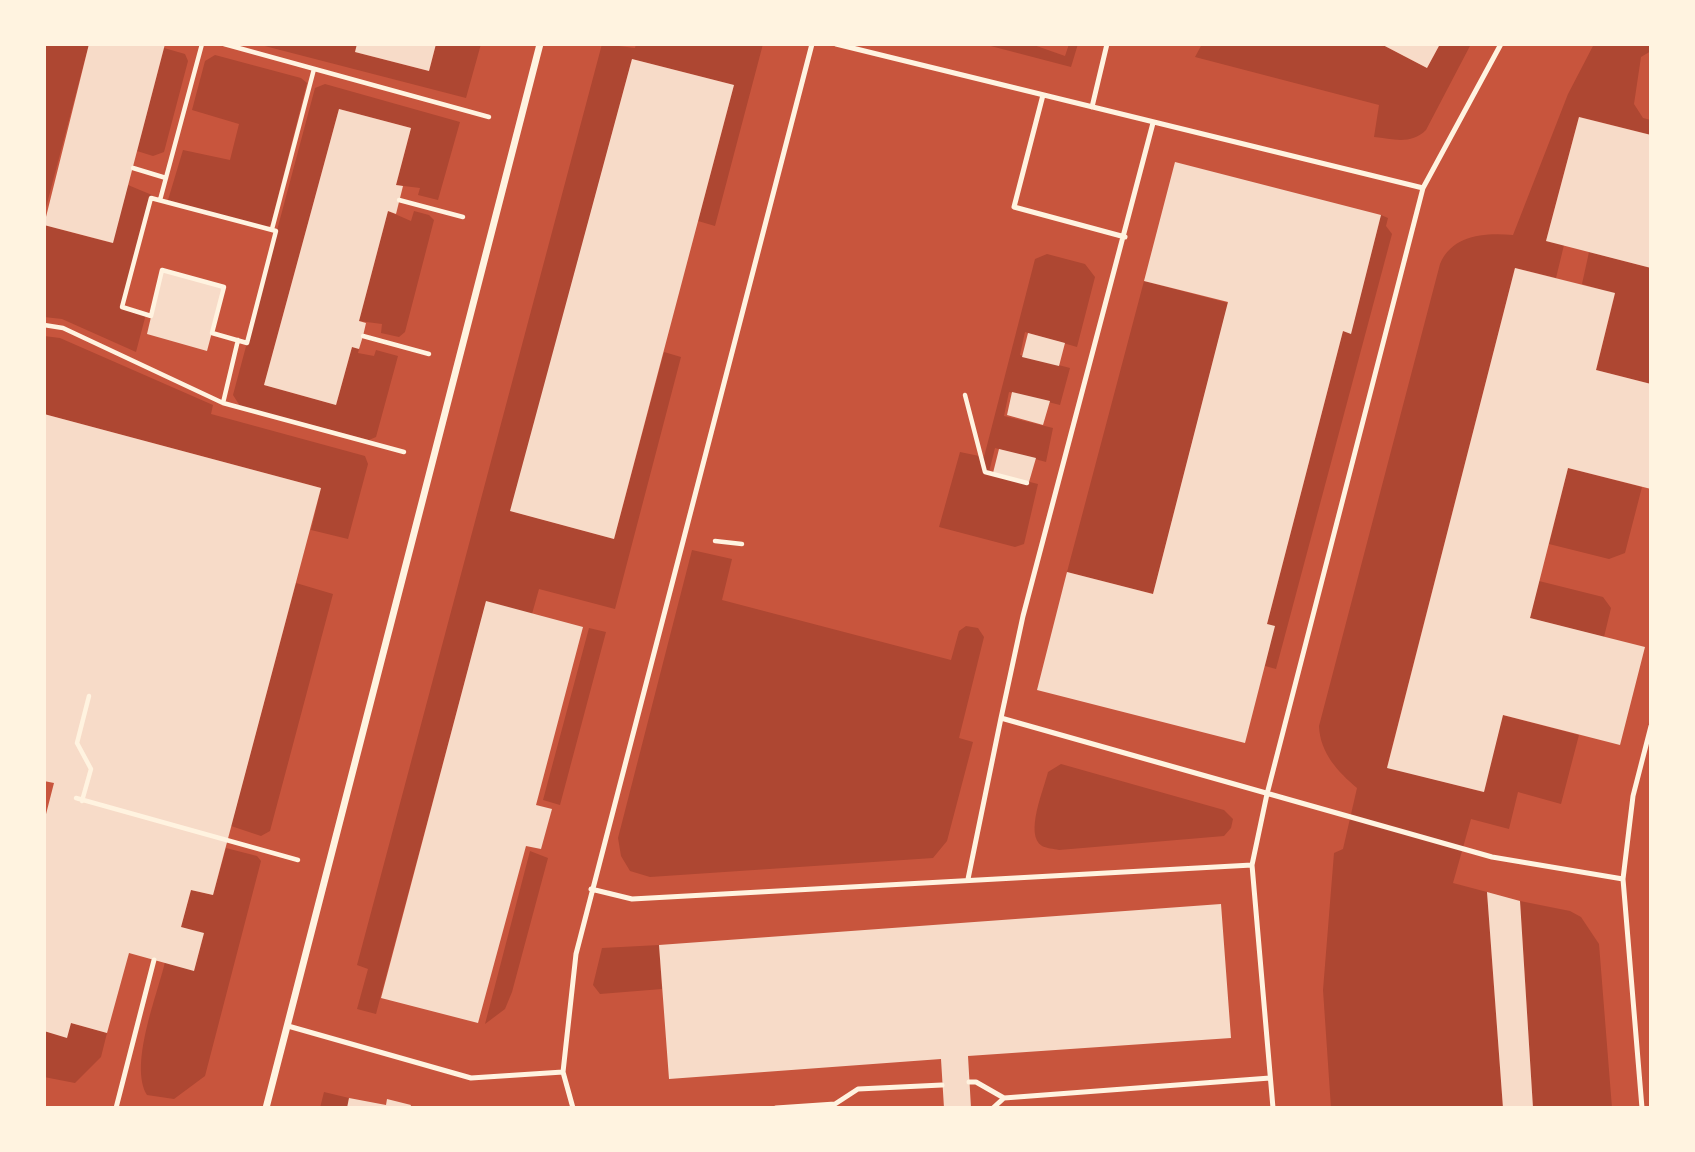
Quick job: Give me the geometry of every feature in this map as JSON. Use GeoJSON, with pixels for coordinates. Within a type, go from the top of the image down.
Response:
{"type":"FeatureCollection","features":[{"type":"Feature","properties":{"kind":"street"},"geometry":{"type":"LineString","coordinates":[[266,1108],[435,461],[540,44]]}},
{"type":"Feature","properties":{"kind":"lane"},"geometry":{"type":"LineString","coordinates":[[573,1108],[563,1072],[576,954],[812,44]]}},
{"type":"Feature","properties":{"kind":"lane"},"geometry":{"type":"LineString","coordinates":[[836,44],[1423,188]]}},
{"type":"Feature","properties":{"kind":"lane"},"geometry":{"type":"LineString","coordinates":[[1092,107],[1107,44]]}},
{"type":"Feature","properties":{"kind":"lane"},"geometry":{"type":"LineString","coordinates":[[1273,1108],[1252,865],[1267,794],[1423,188],[1501,44]]}},
{"type":"Feature","properties":{"kind":"lane"},"geometry":{"type":"LineString","coordinates":[[1044,95],[1014,207],[1125,237]]}},
{"type":"Feature","properties":{"kind":"lane"},"geometry":{"type":"LineString","coordinates":[[968,878],[1023,616],[1058,492],[1153,123]]}},
{"type":"Feature","properties":{"kind":"lane"},"geometry":{"type":"LineString","coordinates":[[1002,718],[1492,857],[1623,879]]}},
{"type":"Feature","properties":{"kind":"lane"},"geometry":{"type":"LineString","coordinates":[[1642,1108],[1623,879],[1633,796],[1651,726]]}},
{"type":"Feature","properties":{"kind":"lane"},"geometry":{"type":"LineString","coordinates":[[591,889],[632,899],[968,878],[1252,865]]}},
{"type":"Feature","properties":{"kind":"lane"},"geometry":{"type":"LineString","coordinates":[[116,1108],[154,960]]}},
{"type":"Feature","properties":{"kind":"lane"},"geometry":{"type":"LineString","coordinates":[[288,1026],[471,1078],[563,1072]]}},
{"type":"Feature","properties":{"kind":"lane"},"geometry":{"type":"LineString","coordinates":[[969,1082],[976,1082],[1004,1098],[1270,1078]]}},
{"type":"Feature","properties":{"kind":"lane"},"geometry":{"type":"LineString","coordinates":[[776,1108],[838,1106],[858,1088],[942,1084]]}},
{"type":"Feature","properties":{"kind":"lane"},"geometry":{"type":"LineString","coordinates":[[993,1108],[1004,1098]]}},
{"type":"Feature","properties":{"kind":"path"},"geometry":{"type":"LineString","coordinates":[[160,200],[202,44]]}},
{"type":"Feature","properties":{"kind":"path"},"geometry":{"type":"LineString","coordinates":[[223,44],[520,125]]}},
{"type":"Feature","properties":{"kind":"path"},"geometry":{"type":"LineString","coordinates":[[272,229],[314,69]]}},
{"type":"Feature","properties":{"kind":"path"},"geometry":{"type":"LineString","coordinates":[[133,168],[166,178]]}},
{"type":"Feature","properties":{"kind":"path"},"geometry":{"type":"LineString","coordinates":[[151,198],[160,200],[276,230],[247,343],[212,333],[224,287],[162,270],[151,316],[122,307],[151,198]]}},
{"type":"Feature","properties":{"kind":"path"},"geometry":{"type":"LineString","coordinates":[[400,200],[494,226]]}},
{"type":"Feature","properties":{"kind":"path"},"geometry":{"type":"LineString","coordinates":[[44,325],[63,328],[223,403],[435,461]]}},
{"type":"Feature","properties":{"kind":"path"},"geometry":{"type":"LineString","coordinates":[[363,336],[460,362]]}},
{"type":"Feature","properties":{"kind":"path"},"geometry":{"type":"LineString","coordinates":[[223,403],[238,340]]}},
{"type":"Feature","properties":{"kind":"path"},"geometry":{"type":"LineString","coordinates":[[965,396],[985,472],[1058,492]]}},
{"type":"Feature","properties":{"kind":"path"},"geometry":{"type":"LineString","coordinates":[[82,801],[91,769],[77,743],[89,696]]}},
{"type":"Feature","properties":{"kind":"path"},"geometry":{"type":"LineString","coordinates":[[76,798],[329,869]]}},
{"type":"Feature","properties":{"kind":"shaded area"},"geometry":{"type":"Polygon","coordinates":[[[44,44],[89,44],[44,215],[44,44]]]}},
{"type":"Feature","properties":{"kind":"shaded area"},"geometry":{"type":"Polygon","coordinates":[[[257,44],[357,44],[355,52],[429,71],[436,44],[481,44],[466,98],[257,44]]]}},
{"type":"Feature","properties":{"kind":"shaded area"},"geometry":{"type":"Polygon","coordinates":[[[602,44],[635,48],[636,44],[763,44],[715,226],[698,221],[734,85],[632,59],[511,511],[614,539],[664,352],[681,357],[615,609],[539,589],[532,614],[486,602],[376,1014],[357,1009],[368,969],[357,965],[602,44]]]}},
{"type":"Feature","properties":{"kind":"shaded area"},"geometry":{"type":"Polygon","coordinates":[[[983,44],[1031,44],[1065,56],[1069,44],[1078,44],[1071,67],[983,44]]]}},
{"type":"Feature","properties":{"kind":"shaded area"},"geometry":{"type":"Polygon","coordinates":[[[1202,44],[1381,44],[1427,68],[1440,44],[1471,44],[1426,130],[1414,138],[1402,140],[1374,137],[1379,105],[1195,57],[1202,44]]]}},
{"type":"Feature","properties":{"kind":"shaded area"},"geometry":{"type":"Polygon","coordinates":[[[1594,44],[1651,44],[1651,51],[1641,57],[1634,104],[1643,118],[1651,120],[1651,135],[1579,117],[1546,241],[1564,245],[1556,278],[1515,268],[1387,767],[1483,792],[1503,715],[1579,735],[1561,804],[1518,792],[1509,829],[1471,819],[1453,883],[1487,892],[1503,1108],[1331,1108],[1323,990],[1334,853],[1343,849],[1357,788],[1326,753],[1319,726],[1440,264],[1446,254],[1461,241],[1481,235],[1513,235],[1568,94],[1594,44]]]}},
{"type":"Feature","properties":{"kind":"shaded area"},"geometry":{"type":"Polygon","coordinates":[[[164,48],[185,54],[188,61],[164,152],[153,156],[137,151],[164,48]]]}},
{"type":"Feature","properties":{"kind":"shaded area"},"geometry":{"type":"Polygon","coordinates":[[[215,55],[301,78],[307,83],[271,224],[267,228],[168,200],[183,150],[230,160],[239,124],[192,110],[205,61],[215,55]]]}},
{"type":"Feature","properties":{"kind":"shaded area"},"geometry":{"type":"Polygon","coordinates":[[[325,84],[460,122],[438,200],[418,195],[420,188],[396,185],[411,128],[339,109],[264,385],[336,405],[352,347],[359,349],[358,353],[374,356],[376,350],[398,356],[376,437],[369,440],[240,406],[233,395],[315,88],[325,84]]]}},
{"type":"Feature","properties":{"kind":"shaded area"},"geometry":{"type":"Polygon","coordinates":[[[128,185],[152,195],[122,307],[146,314],[136,352],[62,319],[44,317],[44,225],[112,243],[128,185]]]}},
{"type":"Feature","properties":{"kind":"shaded area"},"geometry":{"type":"Polygon","coordinates":[[[388,211],[411,221],[414,211],[429,215],[434,220],[405,332],[399,337],[381,333],[382,324],[359,321],[388,211]]]}},
{"type":"Feature","properties":{"kind":"shaded area"},"geometry":{"type":"Polygon","coordinates":[[[1381,215],[1388,218],[1386,226],[1392,234],[1276,669],[1265,666],[1274,627],[1267,624],[1343,331],[1351,333],[1381,215]]]}},
{"type":"Feature","properties":{"kind":"shaded area"},"geometry":{"type":"Polygon","coordinates":[[[1589,252],[1651,268],[1651,384],[1596,370],[1615,294],[1582,284],[1589,252]]]}},
{"type":"Feature","properties":{"kind":"shaded area"},"geometry":{"type":"Polygon","coordinates":[[[1047,254],[1085,264],[1095,277],[1077,347],[1025,332],[1020,355],[1070,368],[1060,405],[1009,392],[1004,416],[1053,428],[1046,462],[995,448],[989,472],[1038,484],[1024,544],[1015,547],[939,527],[960,452],[984,457],[1035,259],[1047,254]]]}},
{"type":"Feature","properties":{"kind":"shaded area"},"geometry":{"type":"Polygon","coordinates":[[[1144,281],[1228,303],[1153,594],[1067,572],[1144,281]]]}},
{"type":"Feature","properties":{"kind":"shaded area"},"geometry":{"type":"Polygon","coordinates":[[[44,336],[60,338],[213,405],[211,414],[365,456],[368,464],[348,539],[311,530],[321,488],[44,414],[44,336]]]}},
{"type":"Feature","properties":{"kind":"shaded area"},"geometry":{"type":"Polygon","coordinates":[[[1568,468],[1642,487],[1625,553],[1609,559],[1549,544],[1568,468]]]}},
{"type":"Feature","properties":{"kind":"shaded area"},"geometry":{"type":"Polygon","coordinates":[[[692,550],[732,559],[722,600],[951,660],[959,631],[966,626],[978,628],[984,637],[959,738],[973,742],[947,841],[933,858],[650,877],[630,871],[621,856],[618,838],[692,550]]]}},
{"type":"Feature","properties":{"kind":"shaded area"},"geometry":{"type":"Polygon","coordinates":[[[1539,581],[1603,597],[1611,608],[1604,637],[1530,618],[1539,581]]]}},
{"type":"Feature","properties":{"kind":"shaded area"},"geometry":{"type":"Polygon","coordinates":[[[296,583],[333,594],[270,831],[261,836],[231,826],[296,583]]]}},
{"type":"Feature","properties":{"kind":"shaded area"},"geometry":{"type":"Polygon","coordinates":[[[589,628],[606,632],[560,805],[543,800],[589,628]]]}},
{"type":"Feature","properties":{"kind":"shaded area"},"geometry":{"type":"Polygon","coordinates":[[[1061,764],[1224,810],[1233,819],[1231,828],[1224,836],[1059,850],[1044,847],[1037,840],[1035,832],[1037,811],[1048,772],[1061,764]]]}},
{"type":"Feature","properties":{"kind":"shaded area"},"geometry":{"type":"Polygon","coordinates":[[[226,848],[257,856],[261,861],[205,1076],[174,1099],[147,1095],[142,1082],[143,1049],[165,962],[194,970],[204,934],[181,927],[191,890],[213,895],[226,848]]]}},
{"type":"Feature","properties":{"kind":"shaded area"},"geometry":{"type":"Polygon","coordinates":[[[530,851],[548,858],[512,992],[505,1009],[485,1024],[530,851]]]}},
{"type":"Feature","properties":{"kind":"shaded area"},"geometry":{"type":"Polygon","coordinates":[[[1520,901],[1570,911],[1581,917],[1599,944],[1612,1108],[1533,1108],[1520,901]]]}},
{"type":"Feature","properties":{"kind":"shaded area"},"geometry":{"type":"Polygon","coordinates":[[[659,945],[662,989],[600,994],[593,985],[602,948],[659,945]]]}},
{"type":"Feature","properties":{"kind":"shaded area"},"geometry":{"type":"Polygon","coordinates":[[[71,1023],[107,1033],[101,1057],[75,1083],[44,1077],[44,1031],[67,1037],[71,1023]]]}},
{"type":"Feature","properties":{"kind":"shaded area"},"geometry":{"type":"Polygon","coordinates":[[[324,1092],[349,1098],[347,1108],[320,1108],[324,1092]]]}},
{"type":"Feature","properties":{"kind":"building"},"geometry":{"type":"Polygon","coordinates":[[[89,44],[165,44],[113,243],[44,225],[89,44]]]}},
{"type":"Feature","properties":{"kind":"building"},"geometry":{"type":"Polygon","coordinates":[[[357,44],[436,44],[429,71],[355,52],[357,44]]]}},
{"type":"Feature","properties":{"kind":"building"},"geometry":{"type":"Polygon","coordinates":[[[1381,44],[1440,44],[1427,68],[1381,44]]]}},
{"type":"Feature","properties":{"kind":"building"},"geometry":{"type":"Polygon","coordinates":[[[632,59],[734,85],[614,539],[510,511],[632,59]]]}},
{"type":"Feature","properties":{"kind":"building"},"geometry":{"type":"Polygon","coordinates":[[[339,109],[411,128],[396,185],[403,186],[396,214],[388,211],[359,321],[366,323],[363,336],[359,349],[352,347],[336,405],[264,385],[339,109]]]}},
{"type":"Feature","properties":{"kind":"building"},"geometry":{"type":"Polygon","coordinates":[[[1579,117],[1651,135],[1651,268],[1546,241],[1579,117]]]}},
{"type":"Feature","properties":{"kind":"building"},"geometry":{"type":"Polygon","coordinates":[[[1175,162],[1381,215],[1351,334],[1343,331],[1267,624],[1275,626],[1245,743],[1037,690],[1067,572],[1153,594],[1228,302],[1144,281],[1175,162]]]}},
{"type":"Feature","properties":{"kind":"building"},"geometry":{"type":"Polygon","coordinates":[[[1515,268],[1615,293],[1596,370],[1651,384],[1651,489],[1568,468],[1530,618],[1645,647],[1620,745],[1503,715],[1484,792],[1387,768],[1515,268]]]}},
{"type":"Feature","properties":{"kind":"building"},"geometry":{"type":"Polygon","coordinates":[[[162,270],[224,287],[207,351],[147,334],[162,270]]]}},
{"type":"Feature","properties":{"kind":"building"},"geometry":{"type":"Polygon","coordinates":[[[1028,333],[1065,343],[1059,366],[1022,357],[1028,333]]]}},
{"type":"Feature","properties":{"kind":"building"},"geometry":{"type":"Polygon","coordinates":[[[1012,392],[1050,401],[1043,425],[1007,415],[1012,392]]]}},
{"type":"Feature","properties":{"kind":"building"},"geometry":{"type":"Polygon","coordinates":[[[44,414],[321,488],[213,895],[191,890],[181,927],[204,933],[194,971],[129,953],[107,1033],[71,1023],[67,1038],[44,1031],[44,822],[54,783],[44,781],[44,414]]]}},
{"type":"Feature","properties":{"kind":"building"},"geometry":{"type":"Polygon","coordinates":[[[999,449],[1036,458],[1029,482],[993,473],[999,449]]]}},
{"type":"Feature","properties":{"kind":"building"},"geometry":{"type":"Polygon","coordinates":[[[486,601],[583,627],[536,805],[552,809],[541,849],[526,846],[478,1023],[381,998],[486,601]]]}},
{"type":"Feature","properties":{"kind":"building"},"geometry":{"type":"Polygon","coordinates":[[[1487,892],[1520,901],[1533,1108],[1503,1108],[1487,892]]]}},
{"type":"Feature","properties":{"kind":"building"},"geometry":{"type":"Polygon","coordinates":[[[1221,904],[1231,1038],[968,1056],[971,1108],[944,1108],[941,1059],[669,1079],[659,945],[1221,904]]]}},
{"type":"Feature","properties":{"kind":"building"},"geometry":{"type":"Polygon","coordinates":[[[349,1098],[386,1105],[387,1099],[411,1105],[410,1108],[347,1108],[349,1098]]]}}]}
